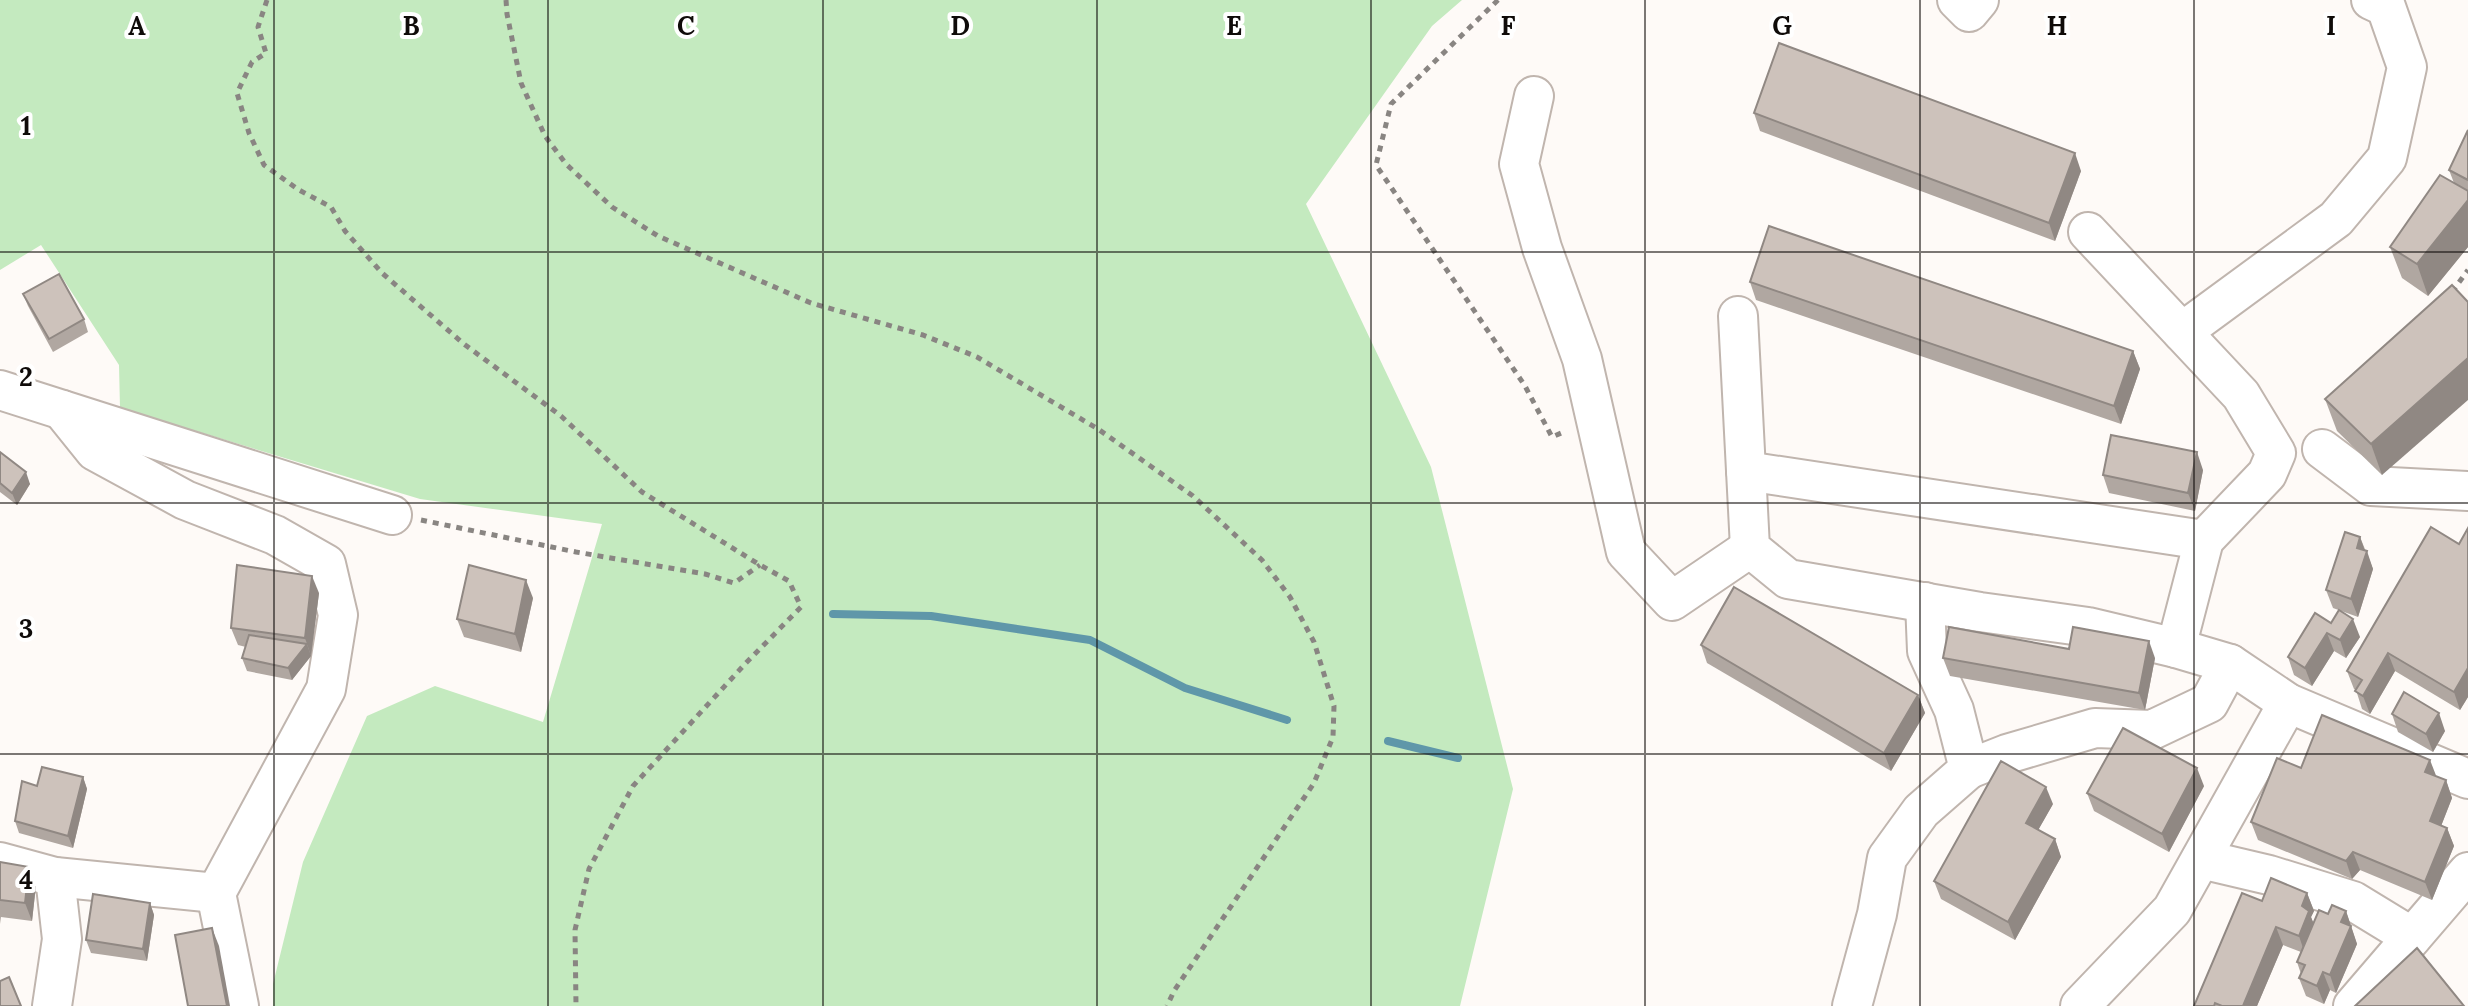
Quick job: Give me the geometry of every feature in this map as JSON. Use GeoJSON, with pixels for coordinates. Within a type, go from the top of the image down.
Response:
{"type":"FeatureCollection","features":[{"type":"Feature","properties":{"kind":"street"},"geometry":{"type":"LineString","coordinates":[[1957,0],[1969,12],[1979,0]]}},
{"type":"Feature","properties":{"kind":"street"},"geometry":{"type":"LineString","coordinates":[[2182,332],[2336,219],[2387,158],[2407,67],[2386,7],[2371,0]]}},
{"type":"Feature","properties":{"kind":"street"},"geometry":{"type":"LineString","coordinates":[[1534,96],[1519,164],[1542,248],[1582,359],[1626,552],[1672,601],[1750,548]]}},
{"type":"Feature","properties":{"kind":"street"},"geometry":{"type":"LineString","coordinates":[[2088,232],[2241,395],[2276,453],[2267,474],[2204,540],[2176,648]]}},
{"type":"Feature","properties":{"kind":"street"},"geometry":{"type":"LineString","coordinates":[[1738,316],[1750,548],[1788,579],[2088,627],[2176,648],[2230,664],[2288,703],[2468,779]]}},
{"type":"Feature","properties":{"kind":"street"},"geometry":{"type":"LineString","coordinates":[[0,390],[392,515]]}},
{"type":"Feature","properties":{"kind":"street"},"geometry":{"type":"LineString","coordinates":[[62,410],[95,451],[185,500],[275,535],[326,564],[338,615],[326,689],[216,893],[239,1006]]}},
{"type":"Feature","properties":{"kind":"street"},"geometry":{"type":"LineString","coordinates":[[2322,449],[2371,486],[2468,491]]}},
{"type":"Feature","properties":{"kind":"street"},"geometry":{"type":"LineString","coordinates":[[1746,471],[2204,540]]}},
{"type":"Feature","properties":{"kind":"street"},"geometry":{"type":"LineString","coordinates":[[1925,602],[1927,651],[1954,710],[1969,769]]}},
{"type":"Feature","properties":{"kind":"street"},"geometry":{"type":"LineString","coordinates":[[1852,1006],[1877,914],[1887,858],[1921,811],[1969,769],[2007,754],[2095,728],[2152,730],[2209,703],[2230,664]]}},
{"type":"Feature","properties":{"kind":"street"},"geometry":{"type":"LineString","coordinates":[[2080,1006],[2172,910],[2288,703]]}},
{"type":"Feature","properties":{"kind":"street"},"geometry":{"type":"LineString","coordinates":[[2201,859],[2269,875],[2353,901],[2412,937]]}},
{"type":"Feature","properties":{"kind":"street"},"geometry":{"type":"LineString","coordinates":[[0,862],[55,877],[216,893]]}},
{"type":"Feature","properties":{"kind":"street"},"geometry":{"type":"LineString","coordinates":[[2353,1006],[2468,872]]}},
{"type":"Feature","properties":{"kind":"street"},"geometry":{"type":"LineString","coordinates":[[52,1006],[62,939],[55,877]]}},
{"type":"Feature","properties":{"kind":"path"},"geometry":{"type":"LineString","coordinates":[[267,0],[258,27],[266,53],[252,62],[237,93],[249,133],[264,165],[299,190],[331,207],[345,231],[382,273],[464,344],[561,416],[642,492],[789,581],[801,607],[633,786],[589,869],[575,930],[576,1006]]}},
{"type":"Feature","properties":{"kind":"path"},"geometry":{"type":"LineString","coordinates":[[506,0],[521,83],[545,136],[566,164],[612,207],[658,236],[811,303],[923,335],[977,357],[1098,429],[1193,496],[1262,560],[1290,597],[1314,642],[1334,706],[1333,737],[1314,783],[1174,991],[1167,1006]]}},
{"type":"Feature","properties":{"kind":"path"},"geometry":{"type":"LineString","coordinates":[[1498,0],[1391,104],[1376,165],[1525,386],[1552,437],[1596,419]]}},
{"type":"Feature","properties":{"kind":"path"},"geometry":{"type":"LineString","coordinates":[[2444,304],[2468,270]]}},
{"type":"Feature","properties":{"kind":"path"},"geometry":{"type":"LineString","coordinates":[[392,515],[705,574],[734,583],[760,565]]}},
{"type":"Feature","properties":{"kind":"green space"},"geometry":{"type":"Polygon","coordinates":[[[0,0],[1462,0],[1432,26],[1306,204],[1431,467],[1513,789],[1460,1006],[273,1006],[273,984],[303,862],[367,716],[435,686],[543,722],[602,524],[420,499],[120,408],[119,365],[41,245],[0,270],[0,0]]]}},
{"type":"Feature","properties":{"kind":"building"},"geometry":{"type":"Polygon","coordinates":[[[1779,43],[2075,153],[2049,223],[1754,113],[1779,43]]]}},
{"type":"Feature","properties":{"kind":"building"},"geometry":{"type":"Polygon","coordinates":[[[2468,130],[2468,180],[2449,170],[2468,130]]]}},
{"type":"Feature","properties":{"kind":"building"},"geometry":{"type":"Polygon","coordinates":[[[2440,175],[2468,191],[2468,200],[2417,264],[2390,247],[2440,175]]]}},
{"type":"Feature","properties":{"kind":"building"},"geometry":{"type":"Polygon","coordinates":[[[1769,226],[2133,351],[2114,406],[1750,282],[1769,226]]]}},
{"type":"Feature","properties":{"kind":"building"},"geometry":{"type":"Polygon","coordinates":[[[59,274],[84,319],[49,339],[23,294],[59,274]]]}},
{"type":"Feature","properties":{"kind":"building"},"geometry":{"type":"Polygon","coordinates":[[[2452,285],[2468,302],[2468,358],[2371,444],[2325,399],[2452,285]]]}},
{"type":"Feature","properties":{"kind":"building"},"geometry":{"type":"Polygon","coordinates":[[[2111,435],[2197,452],[2188,493],[2103,475],[2111,435]]]}},
{"type":"Feature","properties":{"kind":"building"},"geometry":{"type":"Polygon","coordinates":[[[0,452],[26,472],[12,493],[0,483],[0,452]]]}},
{"type":"Feature","properties":{"kind":"building"},"geometry":{"type":"Polygon","coordinates":[[[2431,527],[2459,544],[2468,528],[2468,668],[2454,692],[2388,653],[2363,696],[2355,691],[2362,680],[2347,671],[2431,527]]]}},
{"type":"Feature","properties":{"kind":"building"},"geometry":{"type":"Polygon","coordinates":[[[2345,532],[2360,537],[2357,548],[2367,551],[2351,599],[2326,590],[2345,532]]]}},
{"type":"Feature","properties":{"kind":"building"},"geometry":{"type":"Polygon","coordinates":[[[237,565],[312,576],[305,638],[231,628],[237,565]]]}},
{"type":"Feature","properties":{"kind":"building"},"geometry":{"type":"Polygon","coordinates":[[[469,565],[526,580],[515,634],[457,619],[469,565]]]}},
{"type":"Feature","properties":{"kind":"building"},"geometry":{"type":"Polygon","coordinates":[[[1734,587],[1918,695],[1884,753],[1701,645],[1734,587]]]}},
{"type":"Feature","properties":{"kind":"building"},"geometry":{"type":"Polygon","coordinates":[[[2339,610],[2353,619],[2340,640],[2327,633],[2305,668],[2288,657],[2315,613],[2331,623],[2339,610]]]}},
{"type":"Feature","properties":{"kind":"building"},"geometry":{"type":"Polygon","coordinates":[[[1949,627],[2069,649],[2073,627],[2149,641],[2139,693],[1943,658],[1949,627]]]}},
{"type":"Feature","properties":{"kind":"building"},"geometry":{"type":"Polygon","coordinates":[[[249,635],[307,644],[288,668],[242,658],[249,635]]]}},
{"type":"Feature","properties":{"kind":"building"},"geometry":{"type":"Polygon","coordinates":[[[2404,692],[2439,713],[2426,734],[2392,714],[2404,692]]]}},
{"type":"Feature","properties":{"kind":"building"},"geometry":{"type":"Polygon","coordinates":[[[2322,715],[2430,760],[2425,772],[2446,780],[2430,821],[2447,828],[2425,882],[2353,852],[2346,861],[2251,822],[2277,758],[2301,768],[2322,715]]]}},
{"type":"Feature","properties":{"kind":"building"},"geometry":{"type":"Polygon","coordinates":[[[2123,728],[2197,768],[2162,834],[2087,793],[2123,728]]]}},
{"type":"Feature","properties":{"kind":"building"},"geometry":{"type":"Polygon","coordinates":[[[2001,761],[2046,787],[2026,823],[2055,839],[2008,922],[1934,881],[2001,761]]]}},
{"type":"Feature","properties":{"kind":"building"},"geometry":{"type":"Polygon","coordinates":[[[42,767],[83,777],[68,836],[15,821],[22,781],[37,786],[42,767]]]}},
{"type":"Feature","properties":{"kind":"building"},"geometry":{"type":"Polygon","coordinates":[[[0,862],[29,867],[25,903],[0,900],[0,862]]]}},
{"type":"Feature","properties":{"kind":"building"},"geometry":{"type":"Polygon","coordinates":[[[2271,878],[2307,893],[2302,906],[2309,911],[2299,936],[2276,927],[2243,1006],[2215,1003],[2214,1006],[2194,1006],[2242,893],[2262,901],[2271,878]]]}},
{"type":"Feature","properties":{"kind":"building"},"geometry":{"type":"Polygon","coordinates":[[[93,894],[150,903],[143,949],[86,940],[93,894]]]}},
{"type":"Feature","properties":{"kind":"building"},"geometry":{"type":"Polygon","coordinates":[[[2332,905],[2346,911],[2341,922],[2351,926],[2330,975],[2323,972],[2317,986],[2299,978],[2305,965],[2297,962],[2319,910],[2328,914],[2332,905]]]}},
{"type":"Feature","properties":{"kind":"building"},"geometry":{"type":"Polygon","coordinates":[[[212,928],[227,1006],[188,1006],[175,935],[212,928]]]}},
{"type":"Feature","properties":{"kind":"building"},"geometry":{"type":"Polygon","coordinates":[[[2417,948],[2464,1006],[2355,1006],[2417,948]]]}},
{"type":"Feature","properties":{"kind":"building"},"geometry":{"type":"Polygon","coordinates":[[[9,977],[21,1006],[0,1006],[0,981],[9,977]]]}},
{"type":"Feature","properties":{"kind":"waterway"},"geometry":{"type":"LineString","coordinates":[[833,614],[931,616],[1090,640],[1185,688],[1287,720]]}},
{"type":"Feature","properties":{"kind":"waterway"},"geometry":{"type":"LineString","coordinates":[[1388,741],[1458,758]]}}]}
